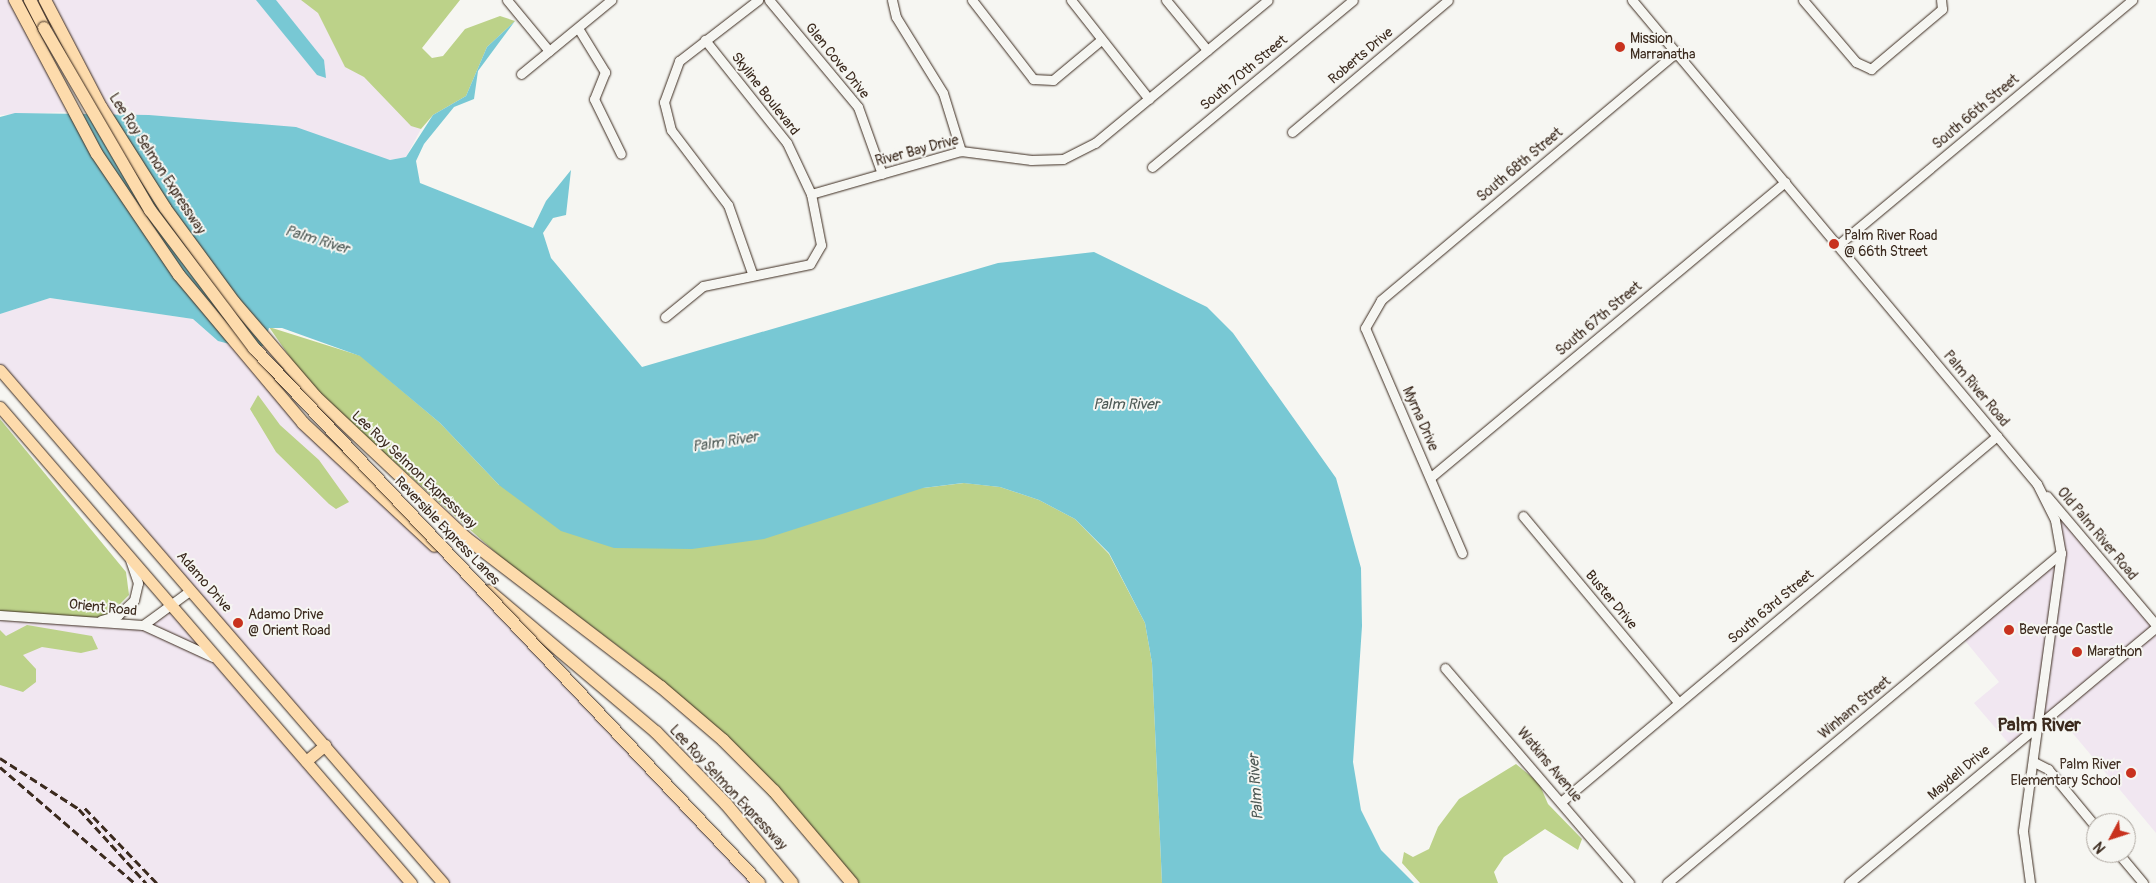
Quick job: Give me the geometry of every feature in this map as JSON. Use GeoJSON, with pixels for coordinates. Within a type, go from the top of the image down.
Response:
{"type":"FeatureCollection","features":[{"type":"Feature","properties":{"kind":"highway","name":"Lee Roy Selmon Expressway"},"geometry":{"type":"LineString","coordinates":[[15,0],[51,73],[152,237],[259,374],[386,504],[656,732],[707,784],[792,883]]}},
{"type":"Feature","properties":{"kind":"highway","name":"Reversible Express Lanes"},"geometry":{"type":"LineString","coordinates":[[30,0],[123,169],[238,328],[318,418],[759,883]]}},
{"type":"Feature","properties":{"kind":"highway","name":"Lee Roy Selmon Expressway"},"geometry":{"type":"LineString","coordinates":[[45,0],[62,35],[165,208],[272,348],[349,432],[438,514],[722,740],[774,791],[852,883]]}},
{"type":"Feature","properties":{"kind":"main road","name":"Adamo Drive"},"geometry":{"type":"LineString","coordinates":[[0,370],[325,744],[443,883]]}},
{"type":"Feature","properties":{"kind":"main road"},"geometry":{"type":"LineString","coordinates":[[0,407],[411,883]]}},
{"type":"Feature","properties":{"kind":"main road"},"geometry":{"type":"LineString","coordinates":[[306,760],[325,744]]}},
{"type":"Feature","properties":{"kind":"street"},"geometry":{"type":"LineString","coordinates":[[507,0],[549,51]]}},
{"type":"Feature","properties":{"kind":"street"},"geometry":{"type":"LineString","coordinates":[[521,74],[611,0]]}},
{"type":"Feature","properties":{"kind":"street"},"geometry":{"type":"LineString","coordinates":[[752,273],[728,205],[671,130],[664,102],[679,61],[758,0]]}},
{"type":"Feature","properties":{"kind":"street","name":"Glen Cove Drive"},"geometry":{"type":"LineString","coordinates":[[769,0],[858,107],[882,174]]}},
{"type":"Feature","properties":{"kind":"street"},"geometry":{"type":"LineString","coordinates":[[892,0],[896,17],[943,93],[961,151]]}},
{"type":"Feature","properties":{"kind":"street"},"geometry":{"type":"LineString","coordinates":[[972,0],[1033,79],[1053,80],[1101,40]]}},
{"type":"Feature","properties":{"kind":"street"},"geometry":{"type":"LineString","coordinates":[[1071,0],[1149,99]]}},
{"type":"Feature","properties":{"kind":"street"},"geometry":{"type":"LineString","coordinates":[[1166,0],[1207,50]]}},
{"type":"Feature","properties":{"kind":"street","name":"South 70th Street"},"geometry":{"type":"LineString","coordinates":[[1152,167],[1353,0]]}},
{"type":"Feature","properties":{"kind":"street","name":"Roberts Drive"},"geometry":{"type":"LineString","coordinates":[[1292,132],[1448,0]]}},
{"type":"Feature","properties":{"kind":"street","name":"Palm River Road"},"geometry":{"type":"LineString","coordinates":[[1632,0],[2037,484],[2055,520],[2061,553],[2040,722],[2023,831],[2027,882]]}},
{"type":"Feature","properties":{"kind":"street"},"geometry":{"type":"LineString","coordinates":[[1803,0],[1856,62],[1871,69],[1942,9],[1942,0]]}},
{"type":"Feature","properties":{"kind":"street","name":"South 66th Street"},"geometry":{"type":"LineString","coordinates":[[1838,245],[2132,0]]}},
{"type":"Feature","properties":{"kind":"street","name":"River Bay Drive"},"geometry":{"type":"LineString","coordinates":[[811,194],[961,151],[1031,160],[1063,159],[1095,143],[1265,1]]}},
{"type":"Feature","properties":{"kind":"street"},"geometry":{"type":"LineString","coordinates":[[578,28],[604,72],[594,99],[620,154]]}},
{"type":"Feature","properties":{"kind":"street","name":"Skyline Boulevard"},"geometry":{"type":"LineString","coordinates":[[705,40],[787,143],[811,194]]}},
{"type":"Feature","properties":{"kind":"street","name":"South 68th Street"},"geometry":{"type":"LineString","coordinates":[[1381,300],[1676,52]]}},
{"type":"Feature","properties":{"kind":"street","name":"South 67th Street"},"geometry":{"type":"LineString","coordinates":[[1431,477],[1785,182]]}},
{"type":"Feature","properties":{"kind":"street"},"geometry":{"type":"LineString","coordinates":[[665,317],[704,286],[752,273],[810,264],[821,245],[811,194]]}},
{"type":"Feature","properties":{"kind":"street","name":"Myrna Drive"},"geometry":{"type":"LineString","coordinates":[[1381,300],[1365,328],[1431,477],[1462,553]]}},
{"type":"Feature","properties":{"kind":"street","name":"South 63rd Street"},"geometry":{"type":"LineString","coordinates":[[1562,801],[1997,436]]}},
{"type":"Feature","properties":{"kind":"street","name":"Old Palm River Road"},"geometry":{"type":"LineString","coordinates":[[2037,484],[2156,626]]}},
{"type":"Feature","properties":{"kind":"street","name":"Buster Drive"},"geometry":{"type":"LineString","coordinates":[[1523,516],[1678,702]]}},
{"type":"Feature","properties":{"kind":"street","name":"Winham Street"},"geometry":{"type":"LineString","coordinates":[[1667,883],[2061,553]]}},
{"type":"Feature","properties":{"kind":"street"},"geometry":{"type":"LineString","coordinates":[[96,621],[118,615],[134,600],[138,583],[128,555]]}},
{"type":"Feature","properties":{"kind":"street","name":"Orient Road"},"geometry":{"type":"LineString","coordinates":[[0,615],[143,625],[173,606],[190,589]]}},
{"type":"Feature","properties":{"kind":"street"},"geometry":{"type":"LineString","coordinates":[[143,625],[185,641],[220,660]]}},
{"type":"Feature","properties":{"kind":"street","name":"Maydell Drive"},"geometry":{"type":"LineString","coordinates":[[1849,883],[2156,626]]}},
{"type":"Feature","properties":{"kind":"street","name":"Watkins Avenue"},"geometry":{"type":"LineString","coordinates":[[1445,668],[1562,801],[1630,883]]}},
{"type":"Feature","properties":{"kind":"street"},"geometry":{"type":"LineString","coordinates":[[2034,762],[2048,769],[2086,815]]}},
{"type":"Feature","properties":{"kind":"street"},"geometry":{"type":"LineString","coordinates":[[2126,863],[2143,883]]}},
{"type":"Feature","properties":{"kind":"shaded area"},"geometry":{"type":"Polygon","coordinates":[[[0,0],[12,0],[67,112],[0,115],[0,0]]]}},
{"type":"Feature","properties":{"kind":"shaded area"},"geometry":{"type":"Polygon","coordinates":[[[48,0],[325,0],[376,42],[421,129],[406,157],[390,160],[149,115],[111,115],[48,0]]]}},
{"type":"Feature","properties":{"kind":"shaded area"},"geometry":{"type":"Polygon","coordinates":[[[50,298],[193,319],[218,341],[232,344],[293,415],[526,629],[757,883],[443,883],[0,366],[0,314],[50,298]]]}},
{"type":"Feature","properties":{"kind":"shaded area"},"geometry":{"type":"Polygon","coordinates":[[[2051,506],[2156,625],[2156,833],[2055,712],[2043,719],[2061,560],[2051,506]]]}},
{"type":"Feature","properties":{"kind":"shaded area"},"geometry":{"type":"Polygon","coordinates":[[[2059,556],[2039,722],[2011,746],[1974,703],[1999,682],[1962,637],[2059,556]]]}},
{"type":"Feature","properties":{"kind":"shaded area"},"geometry":{"type":"Polygon","coordinates":[[[171,611],[405,883],[0,883],[0,617],[148,626],[171,611]]]}},
{"type":"Feature","properties":{"kind":"green space"},"geometry":{"type":"Polygon","coordinates":[[[301,0],[460,0],[422,48],[432,58],[443,56],[465,29],[500,16],[515,21],[487,47],[466,96],[433,115],[421,129],[411,126],[364,77],[345,67],[318,13],[301,0]]]}},
{"type":"Feature","properties":{"kind":"green space"},"geometry":{"type":"Polygon","coordinates":[[[269,327],[361,356],[440,423],[499,485],[923,488],[964,483],[1000,487],[1039,500],[1075,519],[1109,554],[1145,623],[1152,663],[1162,883],[845,883],[716,734],[643,665],[504,560],[353,425],[303,376],[269,327]]]}},
{"type":"Feature","properties":{"kind":"green space"},"geometry":{"type":"Polygon","coordinates":[[[258,395],[280,425],[319,460],[349,502],[336,509],[276,452],[250,409],[258,395]]]}},
{"type":"Feature","properties":{"kind":"green space"},"geometry":{"type":"Polygon","coordinates":[[[0,419],[126,572],[129,595],[106,618],[0,613],[0,419]]]}},
{"type":"Feature","properties":{"kind":"green space"},"geometry":{"type":"Polygon","coordinates":[[[27,625],[92,636],[98,649],[81,653],[42,647],[23,655],[36,669],[36,682],[23,692],[0,685],[0,630],[6,636],[27,625]]]}},
{"type":"Feature","properties":{"kind":"green space"},"geometry":{"type":"Polygon","coordinates":[[[1516,764],[1539,783],[1548,804],[1582,839],[1578,850],[1545,829],[1504,857],[1494,872],[1498,883],[1420,883],[1402,863],[1404,852],[1413,857],[1429,849],[1438,827],[1459,799],[1516,764]]]}},
{"type":"Feature","properties":{"kind":"water"},"geometry":{"type":"Polygon","coordinates":[[[256,0],[276,0],[324,60],[326,78],[317,75],[256,0]]]}},
{"type":"Feature","properties":{"kind":"water","name":"Palm River"},"geometry":{"type":"Polygon","coordinates":[[[515,21],[478,71],[474,99],[454,107],[424,144],[416,161],[420,183],[533,228],[546,201],[571,170],[566,215],[553,218],[543,233],[551,258],[642,367],[998,263],[1094,252],[1207,307],[1233,333],[1336,478],[1361,568],[1362,626],[1353,762],[1361,810],[1381,850],[1414,883],[1162,883],[1152,663],[1145,623],[1109,553],[1075,519],[1039,500],[1000,487],[963,483],[923,488],[764,539],[692,549],[614,548],[561,531],[499,485],[440,423],[360,356],[282,328],[269,328],[263,346],[241,347],[218,341],[193,319],[50,298],[0,314],[0,117],[15,113],[149,115],[296,127],[390,160],[406,157],[433,115],[466,96],[487,47],[515,21]]]}},
{"type":"Feature","properties":{"kind":"railway"},"geometry":{"type":"LineString","coordinates":[[0,758],[79,809],[146,883]]}},
{"type":"Feature","properties":{"kind":"railway"},"geometry":{"type":"LineString","coordinates":[[0,767],[135,883]]}},
{"type":"Feature","properties":{"kind":"railway"},"geometry":{"type":"LineString","coordinates":[[85,808],[157,883]]}},
{"type":"Feature","properties":{"kind":"place","name":"Mission Marranatha"},"geometry":{"type":"Point","coordinates":[1620,47]}},
{"type":"Feature","properties":{"kind":"place","name":"Palm River Road @ 66th Street"},"geometry":{"type":"Point","coordinates":[1834,244]}},
{"type":"Feature","properties":{"kind":"place","name":"Adamo Drive @ Orient Road"},"geometry":{"type":"Point","coordinates":[238,623]}},
{"type":"Feature","properties":{"kind":"place","name":"Beverage Castle"},"geometry":{"type":"Point","coordinates":[2009,630]}},
{"type":"Feature","properties":{"kind":"place","name":"Marathon"},"geometry":{"type":"Point","coordinates":[2077,652]}},
{"type":"Feature","properties":{"kind":"place","name":"Palm River Elementary School"},"geometry":{"type":"Point","coordinates":[2131,773]}},
{"type":"Feature","properties":{"kind":"district","name":"Palm River"},"geometry":{"type":"Point","coordinates":[2039,726]}}]}
